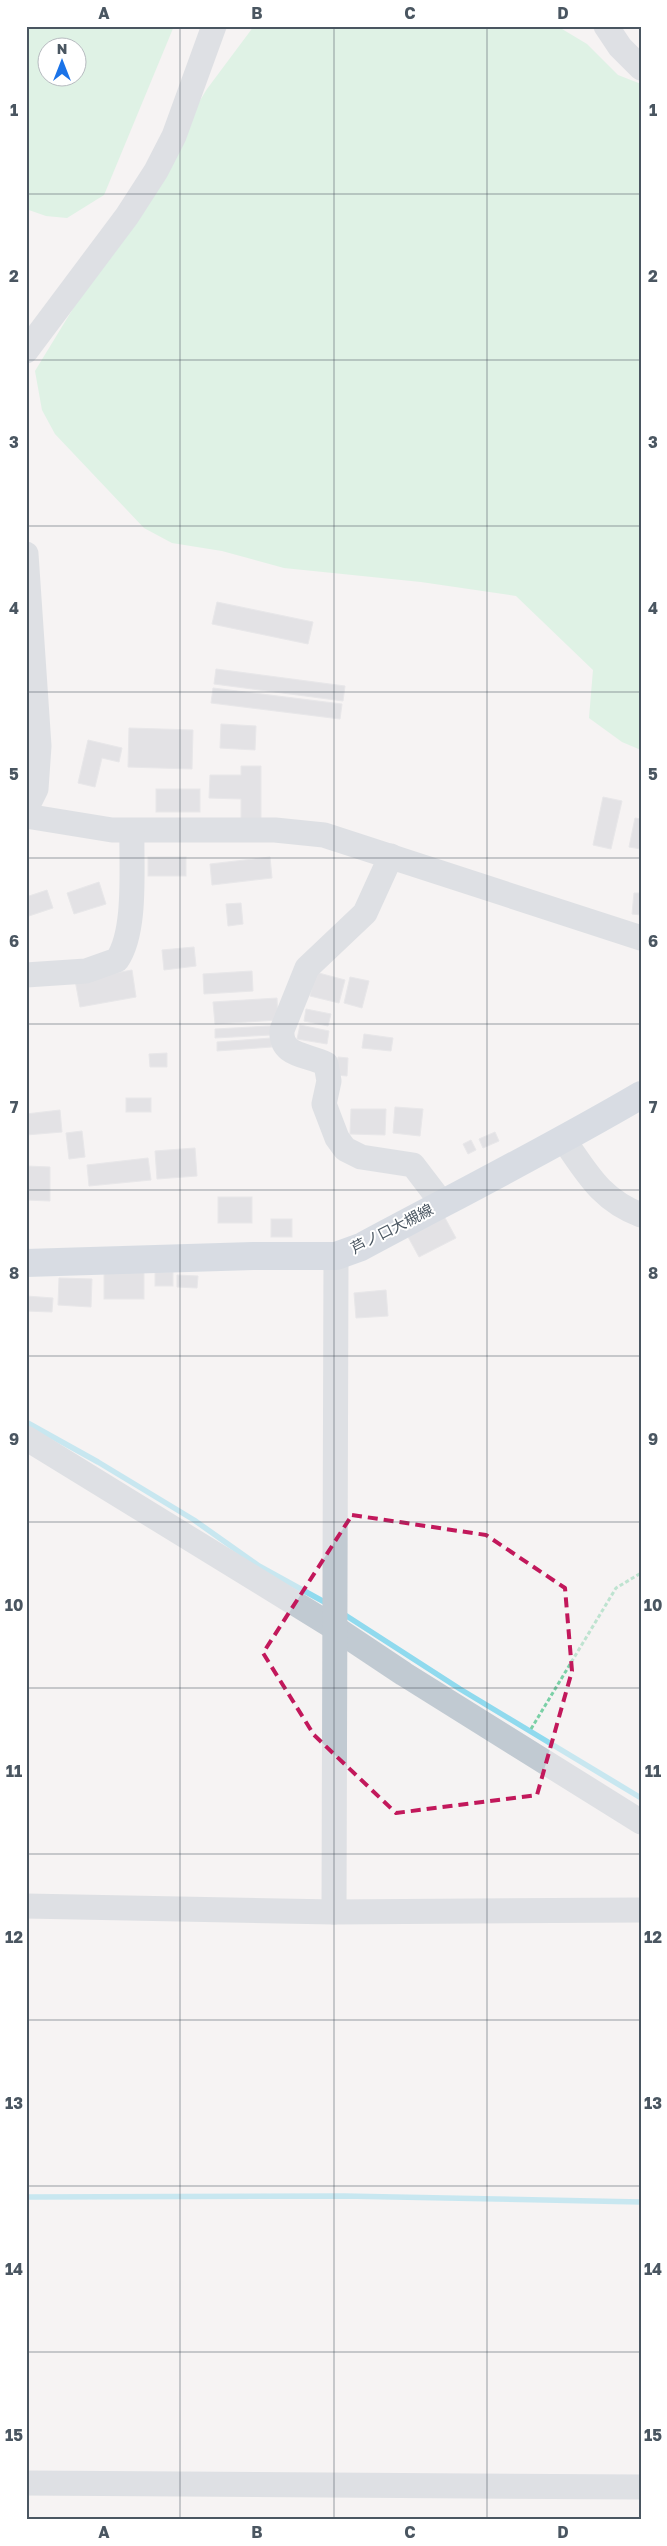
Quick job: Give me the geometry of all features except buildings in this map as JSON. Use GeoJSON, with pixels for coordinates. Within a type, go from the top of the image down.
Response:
{"type":"FeatureCollection","features":[{"type":"Feature","properties":{"kind":"main road","name":"芦ノ口大槻線"},"geometry":{"type":"LineString","coordinates":[[26,1263],[204,1257],[336,1256],[361,1247],[564,1140],[641,1095]]}},
{"type":"Feature","properties":{"kind":"street"},"geometry":{"type":"LineString","coordinates":[[26,351],[127,216],[156,172],[174,136],[214,26]]}},
{"type":"Feature","properties":{"kind":"street"},"geometry":{"type":"LineString","coordinates":[[606,26],[620,48],[641,68]]}},
{"type":"Feature","properties":{"kind":"street"},"geometry":{"type":"LineString","coordinates":[[26,554],[39,746],[36,789],[26,809]]}},
{"type":"Feature","properties":{"kind":"street"},"geometry":{"type":"LineString","coordinates":[[26,816],[112,830],[274,830],[324,835],[641,938]]}},
{"type":"Feature","properties":{"kind":"street"},"geometry":{"type":"LineString","coordinates":[[26,975],[86,971],[117,960],[127,941],[130,923],[132,830]]}},
{"type":"Feature","properties":{"kind":"street"},"geometry":{"type":"LineString","coordinates":[[391,856],[365,913],[307,968],[282,1030],[282,1036],[285,1048],[289,1051],[316,1058],[326,1064],[328,1081],[324,1104],[337,1138],[345,1149],[361,1157],[413,1165],[442,1203]]}},
{"type":"Feature","properties":{"kind":"street"},"geometry":{"type":"LineString","coordinates":[[564,1140],[600,1191],[625,1209],[641,1216]]}},
{"type":"Feature","properties":{"kind":"street"},"geometry":{"type":"LineString","coordinates":[[334,1912],[336,1256]]}},
{"type":"Feature","properties":{"kind":"street"},"geometry":{"type":"LineString","coordinates":[[26,1438],[335,1628],[404,1674],[641,1822]]}},
{"type":"Feature","properties":{"kind":"street"},"geometry":{"type":"LineString","coordinates":[[26,1906],[334,1912],[641,1910]]}},
{"type":"Feature","properties":{"kind":"street"},"geometry":{"type":"LineString","coordinates":[[26,2483],[641,2487]]}},
{"type":"Feature","properties":{"kind":"path"},"geometry":{"type":"LineString","coordinates":[[520,1746],[603,1614],[616,1588],[641,1573]]}},
{"type":"Feature","properties":{"kind":"highlighted area"},"geometry":{"type":"Polygon","coordinates":[[[352,1515],[486,1535],[565,1588],[572,1671],[537,1795],[396,1813],[314,1735],[263,1653],[352,1515]]]}},
{"type":"Feature","properties":{"kind":"green space"},"geometry":{"type":"Polygon","coordinates":[[[26,26],[174,26],[104,195],[67,218],[46,216],[26,209],[26,26]]]}},
{"type":"Feature","properties":{"kind":"green space"},"geometry":{"type":"Polygon","coordinates":[[[254,26],[557,26],[587,44],[618,75],[641,84],[641,750],[622,742],[589,718],[593,670],[516,596],[421,582],[284,568],[222,551],[172,543],[144,528],[55,434],[42,410],[35,371],[207,89],[254,26]]]}},
{"type":"Feature","properties":{"kind":"waterway"},"geometry":{"type":"LineString","coordinates":[[26,1422],[98,1462],[194,1520],[259,1566],[328,1604]]}},
{"type":"Feature","properties":{"kind":"waterway"},"geometry":{"type":"LineString","coordinates":[[342,1613],[460,1689],[641,1798]]}},
{"type":"Feature","properties":{"kind":"waterway"},"geometry":{"type":"LineString","coordinates":[[26,2197],[344,2196],[641,2202]]}}]}
